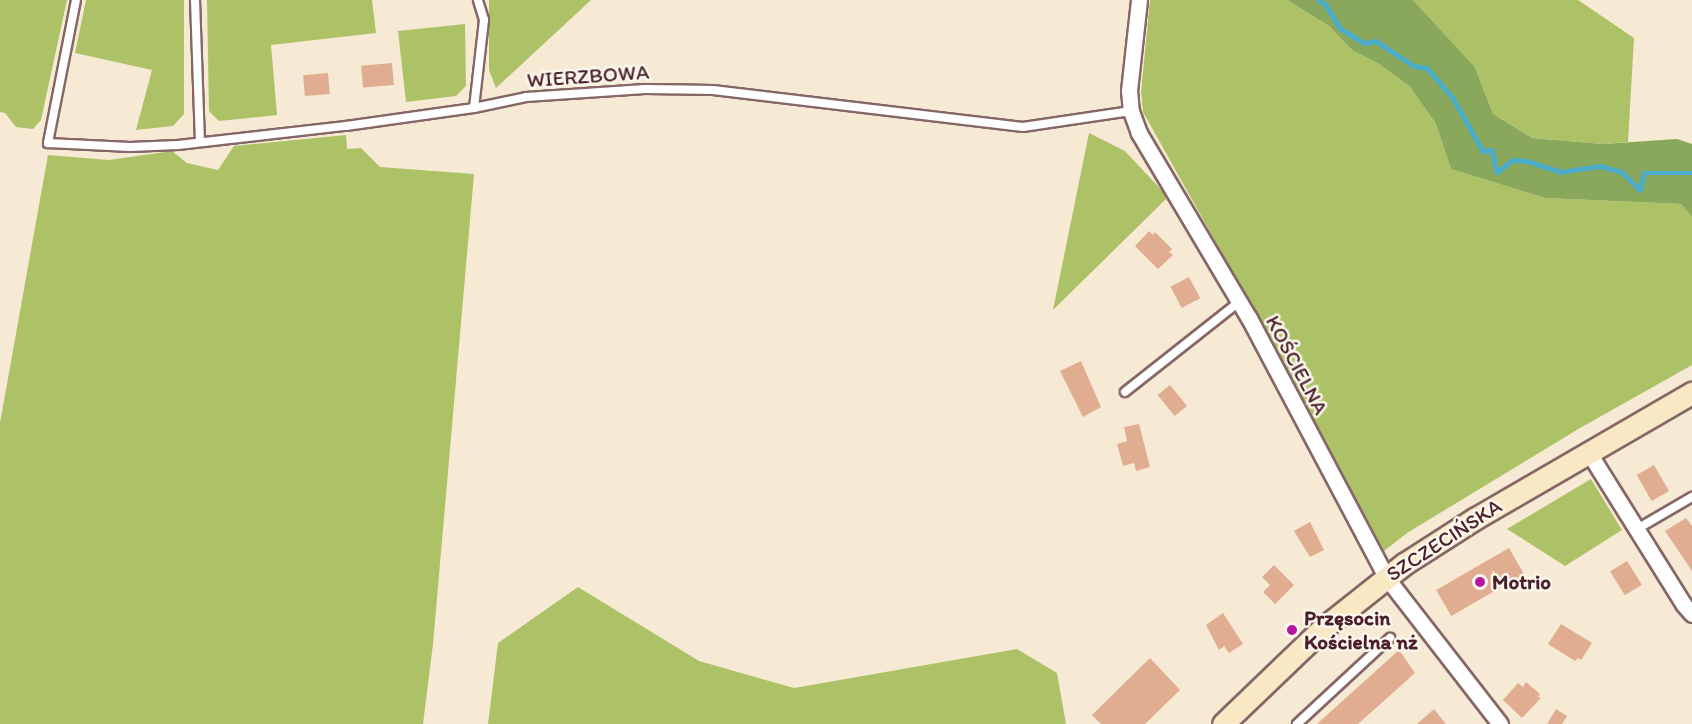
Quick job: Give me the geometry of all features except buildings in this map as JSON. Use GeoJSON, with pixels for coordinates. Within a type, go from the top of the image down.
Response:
{"type":"FeatureCollection","features":[{"type":"Feature","properties":{"kind":"street","name":"KOŚCIELNA"},"geometry":{"type":"LineString","coordinates":[[1139,0],[1129,90],[1131,111],[1139,133],[1239,302],[1386,577],[1500,724]]}},
{"type":"Feature","properties":{"kind":"street","name":"SZCZECIŃSKA"},"geometry":{"type":"LineString","coordinates":[[1231,721],[1306,643],[1386,577],[1444,537],[1692,393]]}},
{"type":"Feature","properties":{"kind":"street"},"geometry":{"type":"LineString","coordinates":[[1589,453],[1692,614]]}},
{"type":"Feature","properties":{"kind":"lane","name":"WIERZBOWA"},"geometry":{"type":"LineString","coordinates":[[76,0],[48,143],[130,147],[200,141],[345,126],[474,108],[526,97],[645,89],[713,90],[1023,127],[1131,111]]}},
{"type":"Feature","properties":{"kind":"lane"},"geometry":{"type":"LineString","coordinates":[[195,0],[200,141]]}},
{"type":"Feature","properties":{"kind":"lane"},"geometry":{"type":"LineString","coordinates":[[474,108],[484,20],[478,0]]}},
{"type":"Feature","properties":{"kind":"lane"},"geometry":{"type":"LineString","coordinates":[[1125,392],[1239,302]]}},
{"type":"Feature","properties":{"kind":"lane"},"geometry":{"type":"LineString","coordinates":[[1637,529],[1692,497]]}},
{"type":"Feature","properties":{"kind":"lane"},"geometry":{"type":"LineString","coordinates":[[1298,724],[1390,638]]}},
{"type":"Feature","properties":{"kind":"green space"},"geometry":{"type":"Polygon","coordinates":[[[0,0],[67,0],[41,120],[33,129],[16,127],[5,113],[0,112],[0,0]]]}},
{"type":"Feature","properties":{"kind":"green space"},"geometry":{"type":"Polygon","coordinates":[[[86,0],[184,0],[184,114],[173,126],[136,130],[152,70],[75,53],[86,0]]]}},
{"type":"Feature","properties":{"kind":"green space"},"geometry":{"type":"Polygon","coordinates":[[[207,0],[372,0],[376,33],[271,45],[277,115],[219,121],[209,111],[207,0]]]}},
{"type":"Feature","properties":{"kind":"green space"},"geometry":{"type":"Polygon","coordinates":[[[489,0],[591,0],[496,88],[489,70],[489,0]]]}},
{"type":"Feature","properties":{"kind":"green space"},"geometry":{"type":"Polygon","coordinates":[[[1150,0],[1287,0],[1329,26],[1352,50],[1379,64],[1410,87],[1436,124],[1451,169],[1545,198],[1681,204],[1692,217],[1692,365],[1580,428],[1407,533],[1384,551],[1335,468],[1286,368],[1143,112],[1141,92],[1150,0]]]}},
{"type":"Feature","properties":{"kind":"green space"},"geometry":{"type":"Polygon","coordinates":[[[1287,0],[1413,0],[1475,67],[1493,114],[1532,138],[1603,144],[1677,139],[1692,144],[1692,217],[1681,204],[1545,198],[1451,169],[1436,124],[1410,87],[1379,64],[1352,50],[1329,26],[1287,0]]]}},
{"type":"Feature","properties":{"kind":"green space"},"geometry":{"type":"Polygon","coordinates":[[[1413,0],[1578,0],[1634,38],[1628,142],[1603,144],[1532,138],[1493,114],[1475,67],[1413,0]]]}},
{"type":"Feature","properties":{"kind":"green space"},"geometry":{"type":"Polygon","coordinates":[[[465,24],[466,86],[456,96],[406,102],[398,31],[465,24]]]}},
{"type":"Feature","properties":{"kind":"green space"},"geometry":{"type":"Polygon","coordinates":[[[1089,133],[1125,151],[1168,197],[1053,310],[1089,133]]]}},
{"type":"Feature","properties":{"kind":"green space"},"geometry":{"type":"Polygon","coordinates":[[[346,135],[347,149],[361,148],[380,167],[474,174],[433,644],[423,724],[0,724],[0,423],[48,155],[109,160],[172,151],[187,163],[218,170],[234,146],[346,135]]]}},
{"type":"Feature","properties":{"kind":"green space"},"geometry":{"type":"Polygon","coordinates":[[[1591,479],[1622,530],[1565,566],[1507,529],[1591,479]]]}},
{"type":"Feature","properties":{"kind":"green space"},"geometry":{"type":"Polygon","coordinates":[[[578,587],[699,661],[794,688],[1017,649],[1057,673],[1066,724],[488,724],[498,643],[578,587]]]}},
{"type":"Feature","properties":{"kind":"waterway"},"geometry":{"type":"LineString","coordinates":[[1319,0],[1326,5],[1341,29],[1364,43],[1376,41],[1414,66],[1427,68],[1453,98],[1483,151],[1492,150],[1497,172],[1513,160],[1527,161],[1560,172],[1600,166],[1622,172],[1640,190],[1644,173],[1692,173]]}},
{"type":"Feature","properties":{"kind":"place","name":"Motrio"},"geometry":{"type":"Point","coordinates":[1480,582]}},
{"type":"Feature","properties":{"kind":"place","name":"Przęsocin Kościelna nż"},"geometry":{"type":"Point","coordinates":[1292,630]}}]}
